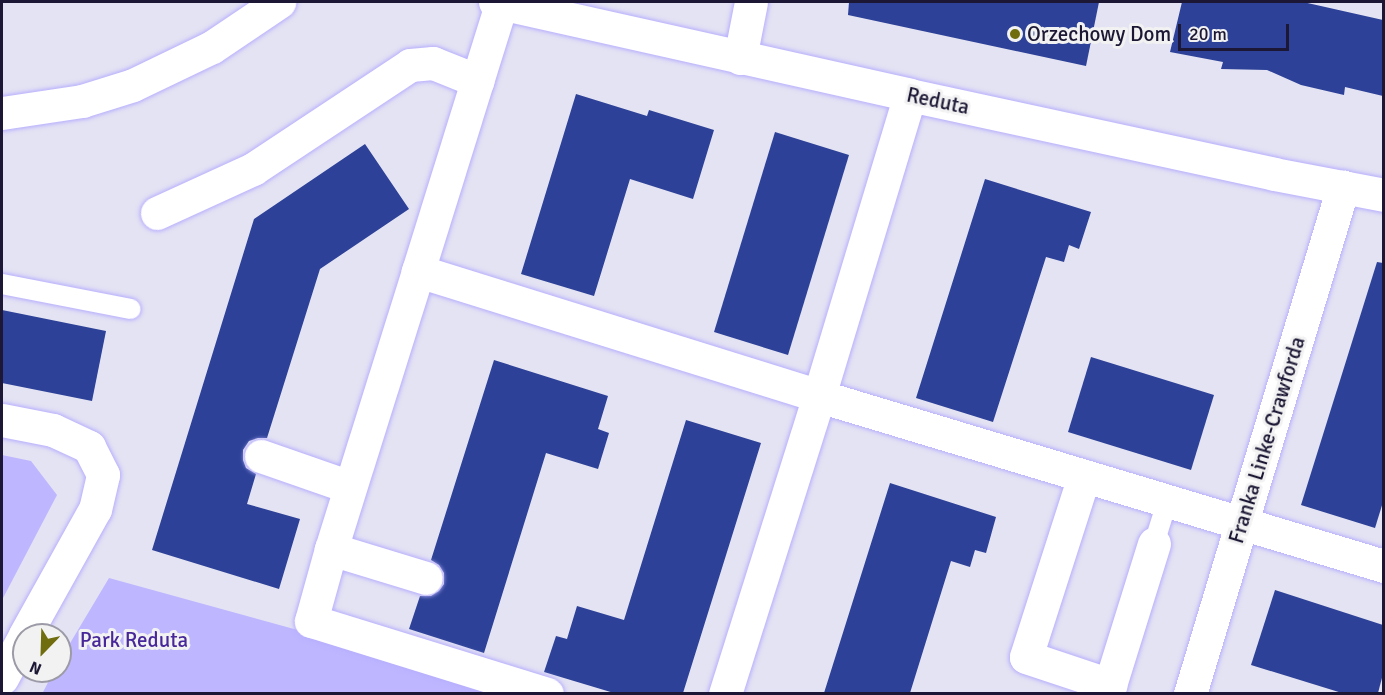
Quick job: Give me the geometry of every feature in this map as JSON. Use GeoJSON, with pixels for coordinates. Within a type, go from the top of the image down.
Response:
{"type":"FeatureCollection","features":[{"type":"Feature","properties":{"kind":"street"},"geometry":{"type":"LineString","coordinates":[[2,113],[82,101],[133,85],[212,47],[279,2]]}},
{"type":"Feature","properties":{"kind":"street"},"geometry":{"type":"LineString","coordinates":[[740,58],[751,2]]}},
{"type":"Feature","properties":{"kind":"street"},"geometry":{"type":"LineString","coordinates":[[498,3],[478,81],[350,487],[311,621],[547,693]]}},
{"type":"Feature","properties":{"kind":"street","name":"Reduta"},"geometry":{"type":"LineString","coordinates":[[498,3],[910,95],[1383,195]]}},
{"type":"Feature","properties":{"kind":"street"},"geometry":{"type":"LineString","coordinates":[[157,213],[253,169],[410,65],[433,63],[478,81]]}},
{"type":"Feature","properties":{"kind":"street"},"geometry":{"type":"LineString","coordinates":[[725,693],[819,396],[910,95]]}},
{"type":"Feature","properties":{"kind":"street","name":"Franka Linke-Crawforda"},"geometry":{"type":"LineString","coordinates":[[1190,693],[1343,187]]}},
{"type":"Feature","properties":{"kind":"street"},"geometry":{"type":"LineString","coordinates":[[418,272],[1383,566]]}},
{"type":"Feature","properties":{"kind":"street"},"geometry":{"type":"LineString","coordinates":[[2,420],[53,430],[89,447],[103,475],[95,509],[32,623]]}},
{"type":"Feature","properties":{"kind":"street"},"geometry":{"type":"LineString","coordinates":[[261,456],[350,487]]}},
{"type":"Feature","properties":{"kind":"street"},"geometry":{"type":"LineString","coordinates":[[1084,476],[1026,657],[1110,684],[1154,544]]}},
{"type":"Feature","properties":{"kind":"street"},"geometry":{"type":"LineString","coordinates":[[331,549],[426,578]]}},
{"type":"Feature","properties":{"kind":"street"},"geometry":{"type":"LineString","coordinates":[[2,678],[12,660]]}},
{"type":"Feature","properties":{"kind":"lane"},"geometry":{"type":"LineString","coordinates":[[2,284],[131,309]]}},
{"type":"Feature","properties":{"kind":"lane"},"geometry":{"type":"LineString","coordinates":[[1154,544],[1167,502]]}},
{"type":"Feature","properties":{"kind":"green space"},"geometry":{"type":"Polygon","coordinates":[[[2,455],[31,461],[57,495],[2,600],[2,455]]]}},
{"type":"Feature","properties":{"kind":"green space","name":"Park Reduta"},"geometry":{"type":"Polygon","coordinates":[[[109,578],[294,629],[493,693],[42,694],[48,683],[72,683],[72,640],[109,578]]]}},
{"type":"Feature","properties":{"kind":"building","name":"Orzechowy Dom"},"geometry":{"type":"Polygon","coordinates":[[[849,2],[1099,2],[1086,66],[848,15],[849,2]]]}},
{"type":"Feature","properties":{"kind":"building"},"geometry":{"type":"Polygon","coordinates":[[[1182,2],[1303,2],[1383,20],[1383,96],[1345,87],[1344,95],[1301,85],[1267,70],[1221,69],[1223,62],[1170,52],[1182,2]]]}},
{"type":"Feature","properties":{"kind":"building"},"geometry":{"type":"Polygon","coordinates":[[[576,94],[647,116],[649,110],[714,130],[693,199],[630,179],[594,296],[521,274],[576,94]]]}},
{"type":"Feature","properties":{"kind":"building"},"geometry":{"type":"Polygon","coordinates":[[[775,132],[849,155],[788,355],[714,332],[775,132]]]}},
{"type":"Feature","properties":{"kind":"building"},"geometry":{"type":"Polygon","coordinates":[[[365,144],[409,209],[320,269],[267,438],[249,441],[243,450],[246,468],[256,474],[247,504],[300,519],[279,589],[152,550],[254,219],[365,144]]]}},
{"type":"Feature","properties":{"kind":"building"},"geometry":{"type":"Polygon","coordinates":[[[985,179],[1091,212],[1079,249],[1069,245],[1064,262],[1046,257],[993,422],[916,398],[985,179]]]}},
{"type":"Feature","properties":{"kind":"building"},"geometry":{"type":"Polygon","coordinates":[[[1377,262],[1383,263],[1383,502],[1375,528],[1301,505],[1377,262]]]}},
{"type":"Feature","properties":{"kind":"building"},"geometry":{"type":"Polygon","coordinates":[[[2,310],[106,331],[92,401],[2,383],[2,310]]]}},
{"type":"Feature","properties":{"kind":"building"},"geometry":{"type":"Polygon","coordinates":[[[1091,357],[1214,395],[1191,470],[1068,432],[1091,357]]]}},
{"type":"Feature","properties":{"kind":"building"},"geometry":{"type":"Polygon","coordinates":[[[494,360],[608,396],[598,429],[609,433],[598,469],[546,453],[484,653],[409,629],[420,596],[431,596],[444,584],[444,573],[439,565],[431,560],[494,360]]]}},
{"type":"Feature","properties":{"kind":"building"},"geometry":{"type":"Polygon","coordinates":[[[686,420],[761,443],[683,693],[614,693],[544,672],[556,636],[567,639],[577,606],[624,620],[686,420]]]}},
{"type":"Feature","properties":{"kind":"building"},"geometry":{"type":"Polygon","coordinates":[[[890,483],[996,517],[986,553],[975,550],[970,567],[951,561],[910,693],[824,693],[890,483]]]}},
{"type":"Feature","properties":{"kind":"building"},"geometry":{"type":"Polygon","coordinates":[[[1275,590],[1383,625],[1383,674],[1378,693],[1342,693],[1251,665],[1275,590]]]}},
{"type":"Feature","properties":{"kind":"place","name":"Orzechowy Dom"},"geometry":{"type":"Point","coordinates":[1015,34]}}]}
